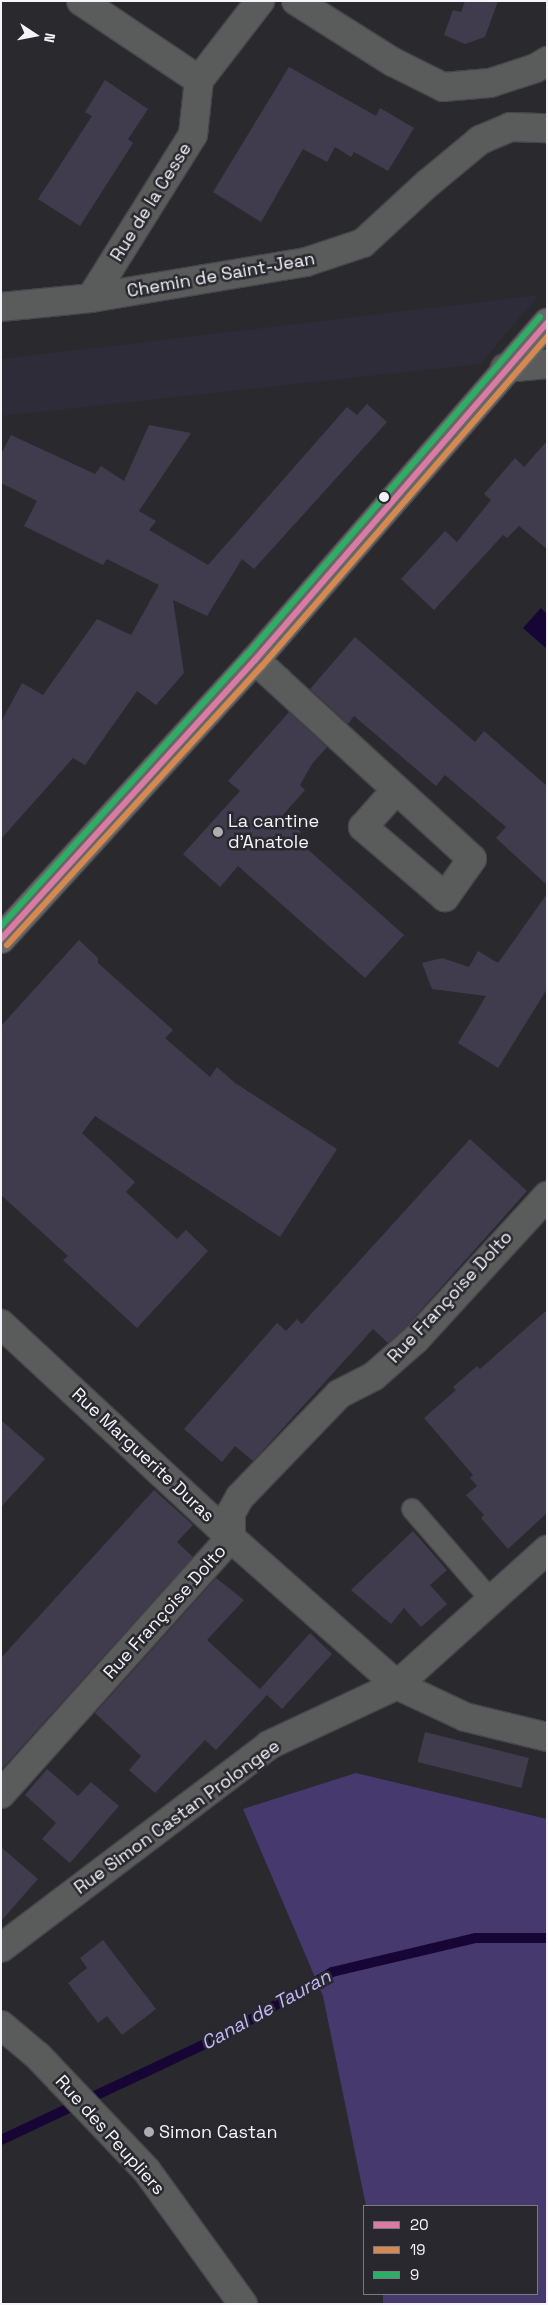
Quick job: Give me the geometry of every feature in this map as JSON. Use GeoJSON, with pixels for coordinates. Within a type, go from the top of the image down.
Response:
{"type":"FeatureCollection","features":[{"type":"Feature","properties":{"kind":"main road"},"geometry":{"type":"LineString","coordinates":[[1,939],[255,660],[505,368],[547,323]]}},
{"type":"Feature","properties":{"kind":"street"},"geometry":{"type":"LineString","coordinates":[[81,1],[199,80],[260,1]]}},
{"type":"Feature","properties":{"kind":"street"},"geometry":{"type":"LineString","coordinates":[[296,1],[393,62],[443,86],[490,83],[536,68],[547,61]]}},
{"type":"Feature","properties":{"kind":"street","name":"Rue de la Cesse"},"geometry":{"type":"LineString","coordinates":[[91,298],[193,135],[199,80]]}},
{"type":"Feature","properties":{"kind":"street","name":"Chemin de Saint-Jean"},"geometry":{"type":"LineString","coordinates":[[1,307],[91,298],[306,262],[363,243],[427,184],[480,140],[510,127],[547,128]]}},
{"type":"Feature","properties":{"kind":"street"},"geometry":{"type":"LineString","coordinates":[[505,368],[547,364]]}},
{"type":"Feature","properties":{"kind":"street"},"geometry":{"type":"LineString","coordinates":[[255,660],[396,790]]}},
{"type":"Feature","properties":{"kind":"street","name":"Rue Françoise Dolto"},"geometry":{"type":"LineString","coordinates":[[1,1794],[231,1538],[231,1513],[240,1497],[339,1394],[374,1376],[416,1339],[547,1196]]}},
{"type":"Feature","properties":{"kind":"street","name":"Rue Marguerite Duras"},"geometry":{"type":"LineString","coordinates":[[1,1324],[231,1538],[397,1685],[465,1717],[547,1738]]}},
{"type":"Feature","properties":{"kind":"street","name":"Rue Simon Castan Prolongee"},"geometry":{"type":"LineString","coordinates":[[1,1948],[269,1744],[397,1685],[547,1550]]}},
{"type":"Feature","properties":{"kind":"street","name":"Rue des Peupliers"},"geometry":{"type":"LineString","coordinates":[[1,2025],[61,2081],[147,2171],[243,2304]]}},
{"type":"Feature","properties":{"kind":"lane"},"geometry":{"type":"LineString","coordinates":[[412,1509],[491,1600]]}},
{"type":"Feature","properties":{"kind":"shaded area"},"geometry":{"type":"Polygon","coordinates":[[[539,295],[480,364],[1,416],[1,359],[539,295]]]}},
{"type":"Feature","properties":{"kind":"shaded area"},"geometry":{"type":"Polygon","coordinates":[[[541,608],[547,614],[547,649],[523,628],[541,608]]]}},
{"type":"Feature","properties":{"kind":"shaded area"},"geometry":{"type":"Polygon","coordinates":[[[356,1773],[547,1819],[547,2304],[383,2304],[383,2295],[538,2295],[538,2205],[366,2205],[323,1996],[243,1809],[356,1773]]]}},
{"type":"Feature","properties":{"kind":"building"},"geometry":{"type":"Polygon","coordinates":[[[465,1],[498,1],[485,37],[465,44],[444,35],[453,10],[461,12],[465,1]]]}},
{"type":"Feature","properties":{"kind":"building"},"geometry":{"type":"Polygon","coordinates":[[[289,67],[376,116],[380,108],[414,128],[388,171],[354,152],[351,157],[335,147],[327,162],[303,149],[261,222],[213,192],[289,67]]]}},
{"type":"Feature","properties":{"kind":"building"},"geometry":{"type":"Polygon","coordinates":[[[105,80],[148,109],[128,139],[133,143],[80,226],[38,199],[92,116],[85,112],[105,80]]]}},
{"type":"Feature","properties":{"kind":"building"},"geometry":{"type":"Polygon","coordinates":[[[367,404],[387,422],[254,569],[242,559],[207,616],[173,600],[184,673],[156,705],[137,691],[85,765],[73,758],[1,839],[1,722],[22,683],[43,695],[97,619],[131,635],[159,585],[107,559],[103,565],[24,526],[37,501],[1,483],[1,454],[11,435],[95,474],[101,466],[124,481],[149,425],[191,433],[139,511],[156,521],[149,530],[208,565],[347,407],[357,415],[367,404]]]}},
{"type":"Feature","properties":{"kind":"building"},"geometry":{"type":"Polygon","coordinates":[[[547,441],[547,549],[519,526],[507,538],[503,535],[434,610],[401,579],[445,531],[457,542],[491,500],[484,494],[515,458],[524,467],[547,441]]]}},
{"type":"Feature","properties":{"kind":"building"},"geometry":{"type":"Polygon","coordinates":[[[355,637],[475,742],[484,731],[547,786],[547,885],[496,838],[506,827],[445,775],[436,786],[354,716],[348,724],[310,689],[355,637]]]}},
{"type":"Feature","properties":{"kind":"building"},"geometry":{"type":"Polygon","coordinates":[[[289,712],[327,747],[312,764],[300,785],[305,790],[282,816],[301,832],[296,839],[404,935],[365,978],[238,866],[220,887],[183,854],[240,791],[228,781],[289,712]]]}},
{"type":"Feature","properties":{"kind":"building"},"geometry":{"type":"Polygon","coordinates":[[[547,894],[547,989],[498,1068],[458,1043],[486,996],[432,989],[422,963],[442,958],[469,967],[478,951],[498,963],[547,894]]]}},
{"type":"Feature","properties":{"kind":"building"},"geometry":{"type":"Polygon","coordinates":[[[79,940],[98,958],[98,963],[173,1030],[165,1038],[210,1077],[217,1067],[235,1083],[337,1149],[280,1237],[95,1116],[82,1133],[135,1182],[126,1192],[177,1239],[186,1230],[208,1251],[137,1328],[63,1260],[68,1256],[1,1195],[1,1026],[79,940]]]}},
{"type":"Feature","properties":{"kind":"building"},"geometry":{"type":"Polygon","coordinates":[[[470,1139],[527,1191],[404,1329],[388,1343],[373,1329],[253,1461],[235,1446],[222,1462],[184,1429],[277,1323],[286,1331],[297,1319],[302,1324],[470,1139]]]}},
{"type":"Feature","properties":{"kind":"building"},"geometry":{"type":"Polygon","coordinates":[[[547,1310],[547,1513],[508,1549],[481,1518],[484,1515],[466,1495],[477,1486],[470,1478],[473,1475],[424,1418],[456,1390],[453,1387],[477,1366],[480,1369],[547,1310]]]}},
{"type":"Feature","properties":{"kind":"building"},"geometry":{"type":"Polygon","coordinates":[[[1,1420],[45,1459],[1,1507],[1,1420]]]}},
{"type":"Feature","properties":{"kind":"building"},"geometry":{"type":"Polygon","coordinates":[[[154,1490],[193,1525],[177,1542],[193,1557],[1,1770],[1,1658],[154,1490]]]}},
{"type":"Feature","properties":{"kind":"building"},"geometry":{"type":"Polygon","coordinates":[[[413,1531],[447,1570],[430,1585],[447,1604],[421,1627],[404,1608],[391,1624],[351,1590],[413,1531]]]}},
{"type":"Feature","properties":{"kind":"building"},"geometry":{"type":"Polygon","coordinates":[[[216,1578],[244,1600],[207,1640],[260,1689],[310,1633],[332,1654],[282,1709],[267,1695],[216,1750],[205,1740],[155,1793],[129,1770],[141,1756],[95,1713],[216,1578]]]}},
{"type":"Feature","properties":{"kind":"building"},"geometry":{"type":"Polygon","coordinates":[[[425,1732],[529,1758],[521,1788],[418,1762],[425,1732]]]}},
{"type":"Feature","properties":{"kind":"building"},"geometry":{"type":"Polygon","coordinates":[[[47,1769],[78,1796],[91,1782],[119,1806],[70,1863],[42,1839],[56,1823],[25,1795],[47,1769]]]}},
{"type":"Feature","properties":{"kind":"building"},"geometry":{"type":"Polygon","coordinates":[[[1,1847],[38,1879],[1,1921],[1,1847]]]}},
{"type":"Feature","properties":{"kind":"building"},"geometry":{"type":"Polygon","coordinates":[[[103,1940],[156,2009],[122,2035],[107,2016],[98,2023],[68,1983],[87,1968],[80,1958],[103,1940]]]}},
{"type":"Feature","properties":{"kind":"waterway","name":"Canal de Tauran"},"geometry":{"type":"LineString","coordinates":[[1,2140],[226,2034],[332,1972],[476,1938],[547,1938]]}},
{"type":"Feature","properties":{"kind":"transit line","name":"9"},"geometry":{"type":"LineString","coordinates":[[1,926],[248,654],[540,317]]}},
{"type":"Feature","properties":{"kind":"transit line","name":"20"},"geometry":{"type":"LineString","coordinates":[[1,939],[255,660],[547,323]]}},
{"type":"Feature","properties":{"kind":"transit line","name":"19"},"geometry":{"type":"LineString","coordinates":[[7,945],[262,666],[547,337]]}},
{"type":"Feature","properties":{"kind":"place","name":"La cantine d'Anatole"},"geometry":{"type":"Point","coordinates":[218,832]}},
{"type":"Feature","properties":{"kind":"place","name":"Simon Castan"},"geometry":{"type":"Point","coordinates":[149,2132]}}]}
